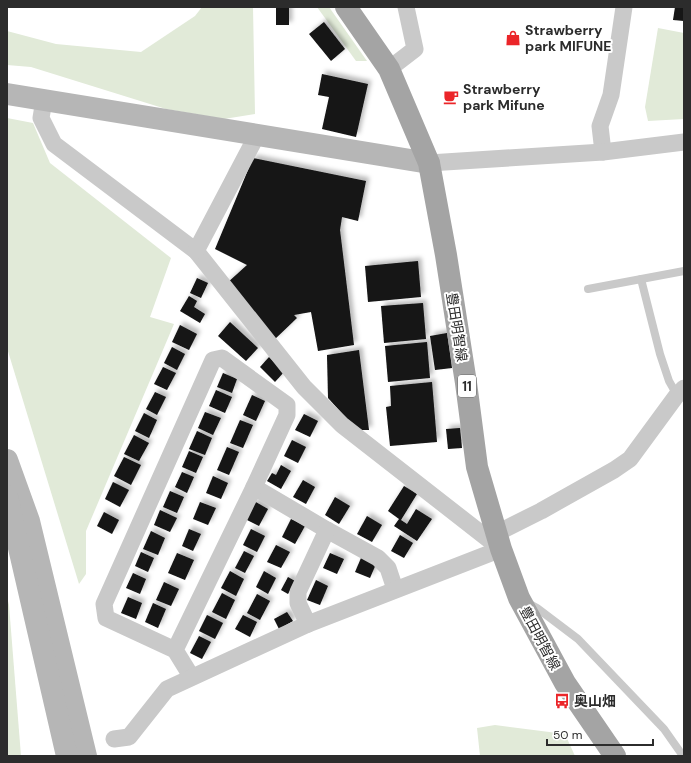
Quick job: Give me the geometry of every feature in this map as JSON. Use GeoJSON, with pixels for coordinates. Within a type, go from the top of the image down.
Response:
{"type":"FeatureCollection","features":[{"type":"Feature","properties":{"kind":"main road","name":"豊田明智線"},"geometry":{"type":"LineString","coordinates":[[346,7],[389,69],[429,163],[446,255],[466,383],[477,467],[499,541],[519,598],[565,683],[615,756]]}},
{"type":"Feature","properties":{"kind":"street"},"geometry":{"type":"LineString","coordinates":[[389,69],[415,49],[406,7]]}},
{"type":"Feature","properties":{"kind":"street"},"geometry":{"type":"LineString","coordinates":[[603,152],[600,126],[611,95],[624,7]]}},
{"type":"Feature","properties":{"kind":"street"},"geometry":{"type":"LineString","coordinates":[[7,94],[429,163],[603,152],[684,142]]}},
{"type":"Feature","properties":{"kind":"street"},"geometry":{"type":"LineString","coordinates":[[44,100],[41,118],[54,144],[196,251],[304,386],[342,426],[499,541]]}},
{"type":"Feature","properties":{"kind":"street"},"geometry":{"type":"LineString","coordinates":[[196,251],[257,135]]}},
{"type":"Feature","properties":{"kind":"street"},"geometry":{"type":"LineString","coordinates":[[175,650],[287,415],[287,404],[222,358],[213,360],[104,604],[106,618],[175,650],[191,676]]}},
{"type":"Feature","properties":{"kind":"street"},"geometry":{"type":"LineString","coordinates":[[114,739],[130,737],[167,689],[191,676],[308,624],[395,589],[499,541],[547,507],[614,470],[630,459],[681,392]]}},
{"type":"Feature","properties":{"kind":"street"},"geometry":{"type":"LineString","coordinates":[[7,460],[29,521],[86,756]]}},
{"type":"Feature","properties":{"kind":"street"},"geometry":{"type":"LineString","coordinates":[[254,487],[378,558],[388,568],[395,589]]}},
{"type":"Feature","properties":{"kind":"street"},"geometry":{"type":"LineString","coordinates":[[7,496],[68,756]]}},
{"type":"Feature","properties":{"kind":"street"},"geometry":{"type":"LineString","coordinates":[[308,624],[298,603],[298,592],[327,530]]}},
{"type":"Feature","properties":{"kind":"lane"},"geometry":{"type":"LineString","coordinates":[[588,289],[684,271]]}},
{"type":"Feature","properties":{"kind":"lane"},"geometry":{"type":"LineString","coordinates":[[641,279],[660,354],[669,381],[681,392]]}},
{"type":"Feature","properties":{"kind":"lane"},"geometry":{"type":"LineString","coordinates":[[519,598],[537,608],[578,639],[664,729],[683,756]]}},
{"type":"Feature","properties":{"kind":"green space"},"geometry":{"type":"Polygon","coordinates":[[[202,7],[253,7],[255,114],[224,119],[166,109],[31,67],[7,65],[7,31],[56,44],[141,52],[195,16],[202,7]]]}},
{"type":"Feature","properties":{"kind":"green space"},"geometry":{"type":"Polygon","coordinates":[[[317,7],[329,7],[367,61],[356,61],[317,7]]]}},
{"type":"Feature","properties":{"kind":"green space"},"geometry":{"type":"Polygon","coordinates":[[[658,28],[684,33],[684,119],[648,121],[645,107],[658,28]]]}},
{"type":"Feature","properties":{"kind":"green space"},"geometry":{"type":"Polygon","coordinates":[[[7,118],[33,123],[50,163],[171,258],[150,317],[174,324],[86,531],[86,574],[79,584],[7,348],[7,118]]]}},
{"type":"Feature","properties":{"kind":"green space"},"geometry":{"type":"Polygon","coordinates":[[[7,597],[9,605],[21,756],[7,756],[7,597]]]}},
{"type":"Feature","properties":{"kind":"green space"},"geometry":{"type":"Polygon","coordinates":[[[495,725],[565,734],[575,756],[480,756],[477,728],[495,725]]]}},
{"type":"Feature","properties":{"kind":"building"},"geometry":{"type":"Polygon","coordinates":[[[276,7],[289,8],[289,25],[276,25],[276,7]]]}},
{"type":"Feature","properties":{"kind":"building"},"geometry":{"type":"Polygon","coordinates":[[[675,7],[684,7],[684,21],[673,20],[675,7]]]}},
{"type":"Feature","properties":{"kind":"building"},"geometry":{"type":"Polygon","coordinates":[[[324,22],[345,49],[331,61],[309,34],[324,22]]]}},
{"type":"Feature","properties":{"kind":"building"},"geometry":{"type":"Polygon","coordinates":[[[322,74],[368,84],[356,137],[322,129],[329,97],[318,95],[322,74]]]}},
{"type":"Feature","properties":{"kind":"building"},"geometry":{"type":"Polygon","coordinates":[[[253,158],[366,181],[358,221],[342,217],[340,230],[354,345],[318,351],[311,312],[294,315],[297,318],[274,340],[226,284],[247,265],[215,249],[253,158]]]}},
{"type":"Feature","properties":{"kind":"building"},"geometry":{"type":"Polygon","coordinates":[[[418,261],[421,297],[368,302],[365,266],[418,261]]]}},
{"type":"Feature","properties":{"kind":"building"},"geometry":{"type":"Polygon","coordinates":[[[197,278],[208,283],[201,298],[190,293],[197,278]]]}},
{"type":"Feature","properties":{"kind":"building"},"geometry":{"type":"Polygon","coordinates":[[[189,296],[197,301],[194,307],[205,314],[200,323],[180,311],[189,296]]]}},
{"type":"Feature","properties":{"kind":"building"},"geometry":{"type":"Polygon","coordinates":[[[423,303],[426,339],[384,343],[381,306],[423,303]]]}},
{"type":"Feature","properties":{"kind":"building"},"geometry":{"type":"Polygon","coordinates":[[[230,322],[258,348],[246,361],[218,336],[230,322]]]}},
{"type":"Feature","properties":{"kind":"building"},"geometry":{"type":"Polygon","coordinates":[[[180,325],[197,334],[189,350],[172,342],[180,325]]]}},
{"type":"Feature","properties":{"kind":"building"},"geometry":{"type":"Polygon","coordinates":[[[447,333],[452,368],[435,370],[430,336],[447,333]]]}},
{"type":"Feature","properties":{"kind":"building"},"geometry":{"type":"Polygon","coordinates":[[[427,342],[430,378],[388,382],[385,346],[427,342]]]}},
{"type":"Feature","properties":{"kind":"building"},"geometry":{"type":"Polygon","coordinates":[[[172,347],[185,354],[177,370],[164,363],[172,347]]]}},
{"type":"Feature","properties":{"kind":"building"},"geometry":{"type":"Polygon","coordinates":[[[359,350],[369,430],[357,430],[328,398],[327,355],[359,350]]]}},
{"type":"Feature","properties":{"kind":"building"},"geometry":{"type":"Polygon","coordinates":[[[269,357],[284,372],[275,382],[260,367],[269,357]]]}},
{"type":"Feature","properties":{"kind":"building"},"geometry":{"type":"Polygon","coordinates":[[[163,367],[176,373],[167,390],[154,384],[163,367]]]}},
{"type":"Feature","properties":{"kind":"building"},"geometry":{"type":"Polygon","coordinates":[[[223,373],[237,379],[232,393],[217,387],[223,373]]]}},
{"type":"Feature","properties":{"kind":"building"},"geometry":{"type":"Polygon","coordinates":[[[432,382],[437,442],[390,446],[386,407],[391,406],[390,386],[432,382]]]}},
{"type":"Feature","properties":{"kind":"building"},"geometry":{"type":"Polygon","coordinates":[[[216,390],[232,397],[225,413],[209,406],[216,390]]]}},
{"type":"Feature","properties":{"kind":"building"},"geometry":{"type":"Polygon","coordinates":[[[155,392],[166,397],[157,415],[146,409],[155,392]]]}},
{"type":"Feature","properties":{"kind":"building"},"geometry":{"type":"Polygon","coordinates":[[[252,395],[265,401],[256,421],[243,415],[252,395]]]}},
{"type":"Feature","properties":{"kind":"building"},"geometry":{"type":"Polygon","coordinates":[[[205,412],[221,418],[213,435],[198,428],[205,412]]]}},
{"type":"Feature","properties":{"kind":"building"},"geometry":{"type":"Polygon","coordinates":[[[144,413],[157,420],[149,438],[135,431],[144,413]]]}},
{"type":"Feature","properties":{"kind":"building"},"geometry":{"type":"Polygon","coordinates":[[[304,414],[318,421],[310,437],[295,430],[304,414]]]}},
{"type":"Feature","properties":{"kind":"building"},"geometry":{"type":"Polygon","coordinates":[[[240,420],[253,425],[243,448],[230,443],[240,420]]]}},
{"type":"Feature","properties":{"kind":"building"},"geometry":{"type":"Polygon","coordinates":[[[460,428],[462,448],[448,449],[446,429],[460,428]]]}},
{"type":"Feature","properties":{"kind":"building"},"geometry":{"type":"Polygon","coordinates":[[[197,431],[212,438],[205,455],[189,449],[197,431]]]}},
{"type":"Feature","properties":{"kind":"building"},"geometry":{"type":"Polygon","coordinates":[[[134,435],[149,443],[139,461],[124,454],[134,435]]]}},
{"type":"Feature","properties":{"kind":"building"},"geometry":{"type":"Polygon","coordinates":[[[292,440],[306,447],[298,463],[284,456],[292,440]]]}},
{"type":"Feature","properties":{"kind":"building"},"geometry":{"type":"Polygon","coordinates":[[[227,447],[239,452],[229,475],[217,470],[227,447]]]}},
{"type":"Feature","properties":{"kind":"building"},"geometry":{"type":"Polygon","coordinates":[[[189,451],[203,457],[196,473],[182,467],[189,451]]]}},
{"type":"Feature","properties":{"kind":"building"},"geometry":{"type":"Polygon","coordinates":[[[124,457],[141,465],[131,485],[114,476],[124,457]]]}},
{"type":"Feature","properties":{"kind":"building"},"geometry":{"type":"Polygon","coordinates":[[[281,465],[291,471],[281,489],[267,481],[272,473],[276,475],[281,465]]]}},
{"type":"Feature","properties":{"kind":"building"},"geometry":{"type":"Polygon","coordinates":[[[182,472],[194,477],[187,493],[175,487],[182,472]]]}},
{"type":"Feature","properties":{"kind":"building"},"geometry":{"type":"Polygon","coordinates":[[[213,476],[228,483],[221,499],[206,493],[213,476]]]}},
{"type":"Feature","properties":{"kind":"building"},"geometry":{"type":"Polygon","coordinates":[[[303,480],[315,487],[306,504],[293,497],[303,480]]]}},
{"type":"Feature","properties":{"kind":"building"},"geometry":{"type":"Polygon","coordinates":[[[113,482],[129,490],[120,507],[105,499],[113,482]]]}},
{"type":"Feature","properties":{"kind":"building"},"geometry":{"type":"Polygon","coordinates":[[[404,486],[417,494],[401,520],[407,524],[416,509],[432,519],[417,541],[394,526],[399,519],[388,511],[404,486]]]}},
{"type":"Feature","properties":{"kind":"building"},"geometry":{"type":"Polygon","coordinates":[[[170,491],[184,497],[177,513],[163,507],[170,491]]]}},
{"type":"Feature","properties":{"kind":"building"},"geometry":{"type":"Polygon","coordinates":[[[335,497],[350,506],[339,524],[325,515],[335,497]]]}},
{"type":"Feature","properties":{"kind":"building"},"geometry":{"type":"Polygon","coordinates":[[[254,501],[268,509],[259,526],[245,519],[254,501]]]}},
{"type":"Feature","properties":{"kind":"building"},"geometry":{"type":"Polygon","coordinates":[[[200,502],[216,508],[208,525],[193,519],[200,502]]]}},
{"type":"Feature","properties":{"kind":"building"},"geometry":{"type":"Polygon","coordinates":[[[160,510],[177,518],[170,532],[154,525],[160,510]]]}},
{"type":"Feature","properties":{"kind":"building"},"geometry":{"type":"Polygon","coordinates":[[[104,512],[119,520],[112,534],[97,526],[104,512]]]}},
{"type":"Feature","properties":{"kind":"building"},"geometry":{"type":"Polygon","coordinates":[[[367,516],[382,525],[372,542],[357,534],[367,516]]]}},
{"type":"Feature","properties":{"kind":"building"},"geometry":{"type":"Polygon","coordinates":[[[291,519],[305,526],[295,544],[282,537],[291,519]]]}},
{"type":"Feature","properties":{"kind":"building"},"geometry":{"type":"Polygon","coordinates":[[[189,529],[201,534],[193,551],[182,546],[189,529]]]}},
{"type":"Feature","properties":{"kind":"building"},"geometry":{"type":"Polygon","coordinates":[[[251,529],[265,536],[257,552],[243,545],[251,529]]]}},
{"type":"Feature","properties":{"kind":"building"},"geometry":{"type":"Polygon","coordinates":[[[151,531],[165,538],[158,555],[143,549],[151,531]]]}},
{"type":"Feature","properties":{"kind":"building"},"geometry":{"type":"Polygon","coordinates":[[[400,535],[413,543],[404,558],[391,551],[400,535]]]}},
{"type":"Feature","properties":{"kind":"building"},"geometry":{"type":"Polygon","coordinates":[[[276,545],[290,552],[281,568],[267,562],[276,545]]]}},
{"type":"Feature","properties":{"kind":"building"},"geometry":{"type":"Polygon","coordinates":[[[244,551],[254,556],[245,573],[235,568],[244,551]]]}},
{"type":"Feature","properties":{"kind":"building"},"geometry":{"type":"Polygon","coordinates":[[[141,552],[154,558],[148,572],[135,566],[141,552]]]}},
{"type":"Feature","properties":{"kind":"building"},"geometry":{"type":"Polygon","coordinates":[[[177,553],[194,560],[185,580],[168,573],[177,553]]]}},
{"type":"Feature","properties":{"kind":"building"},"geometry":{"type":"Polygon","coordinates":[[[330,553],[344,559],[337,574],[323,568],[330,553]]]}},
{"type":"Feature","properties":{"kind":"building"},"geometry":{"type":"Polygon","coordinates":[[[361,558],[376,564],[370,578],[355,572],[361,558]]]}},
{"type":"Feature","properties":{"kind":"building"},"geometry":{"type":"Polygon","coordinates":[[[230,571],[244,579],[236,596],[221,588],[230,571]]]}},
{"type":"Feature","properties":{"kind":"building"},"geometry":{"type":"Polygon","coordinates":[[[264,571],[276,578],[268,594],[256,587],[264,571]]]}},
{"type":"Feature","properties":{"kind":"building"},"geometry":{"type":"Polygon","coordinates":[[[133,573],[146,579],[140,594],[126,588],[133,573]]]}},
{"type":"Feature","properties":{"kind":"building"},"geometry":{"type":"Polygon","coordinates":[[[288,577],[295,581],[288,594],[281,590],[288,577]]]}},
{"type":"Feature","properties":{"kind":"building"},"geometry":{"type":"Polygon","coordinates":[[[316,580],[328,586],[320,605],[307,600],[316,580]]]}},
{"type":"Feature","properties":{"kind":"building"},"geometry":{"type":"Polygon","coordinates":[[[164,582],[179,589],[171,606],[156,600],[164,582]]]}},
{"type":"Feature","properties":{"kind":"building"},"geometry":{"type":"Polygon","coordinates":[[[222,593],[235,600],[226,619],[212,612],[222,593]]]}},
{"type":"Feature","properties":{"kind":"building"},"geometry":{"type":"Polygon","coordinates":[[[257,594],[270,601],[260,620],[247,613],[257,594]]]}},
{"type":"Feature","properties":{"kind":"building"},"geometry":{"type":"Polygon","coordinates":[[[128,597],[142,603],[136,619],[121,613],[128,597]]]}},
{"type":"Feature","properties":{"kind":"building"},"geometry":{"type":"Polygon","coordinates":[[[153,603],[166,609],[158,628],[145,622],[153,603]]]}},
{"type":"Feature","properties":{"kind":"building"},"geometry":{"type":"Polygon","coordinates":[[[287,612],[293,621],[279,629],[274,619],[287,612]]]}},
{"type":"Feature","properties":{"kind":"building"},"geometry":{"type":"Polygon","coordinates":[[[207,615],[223,623],[215,639],[199,631],[207,615]]]}},
{"type":"Feature","properties":{"kind":"building"},"geometry":{"type":"Polygon","coordinates":[[[243,615],[257,622],[250,637],[235,629],[243,615]]]}},
{"type":"Feature","properties":{"kind":"building"},"geometry":{"type":"Polygon","coordinates":[[[199,636],[211,642],[202,659],[190,653],[199,636]]]}},
{"type":"Feature","properties":{"kind":"place","name":"Strawberry park MIFUNE"},"geometry":{"type":"Point","coordinates":[513,38]}},
{"type":"Feature","properties":{"kind":"place","name":"Strawberry park Mifune"},"geometry":{"type":"Point","coordinates":[451,97]}},
{"type":"Feature","properties":{"kind":"place","name":"奥山畑"},"geometry":{"type":"Point","coordinates":[562,701]}}]}
